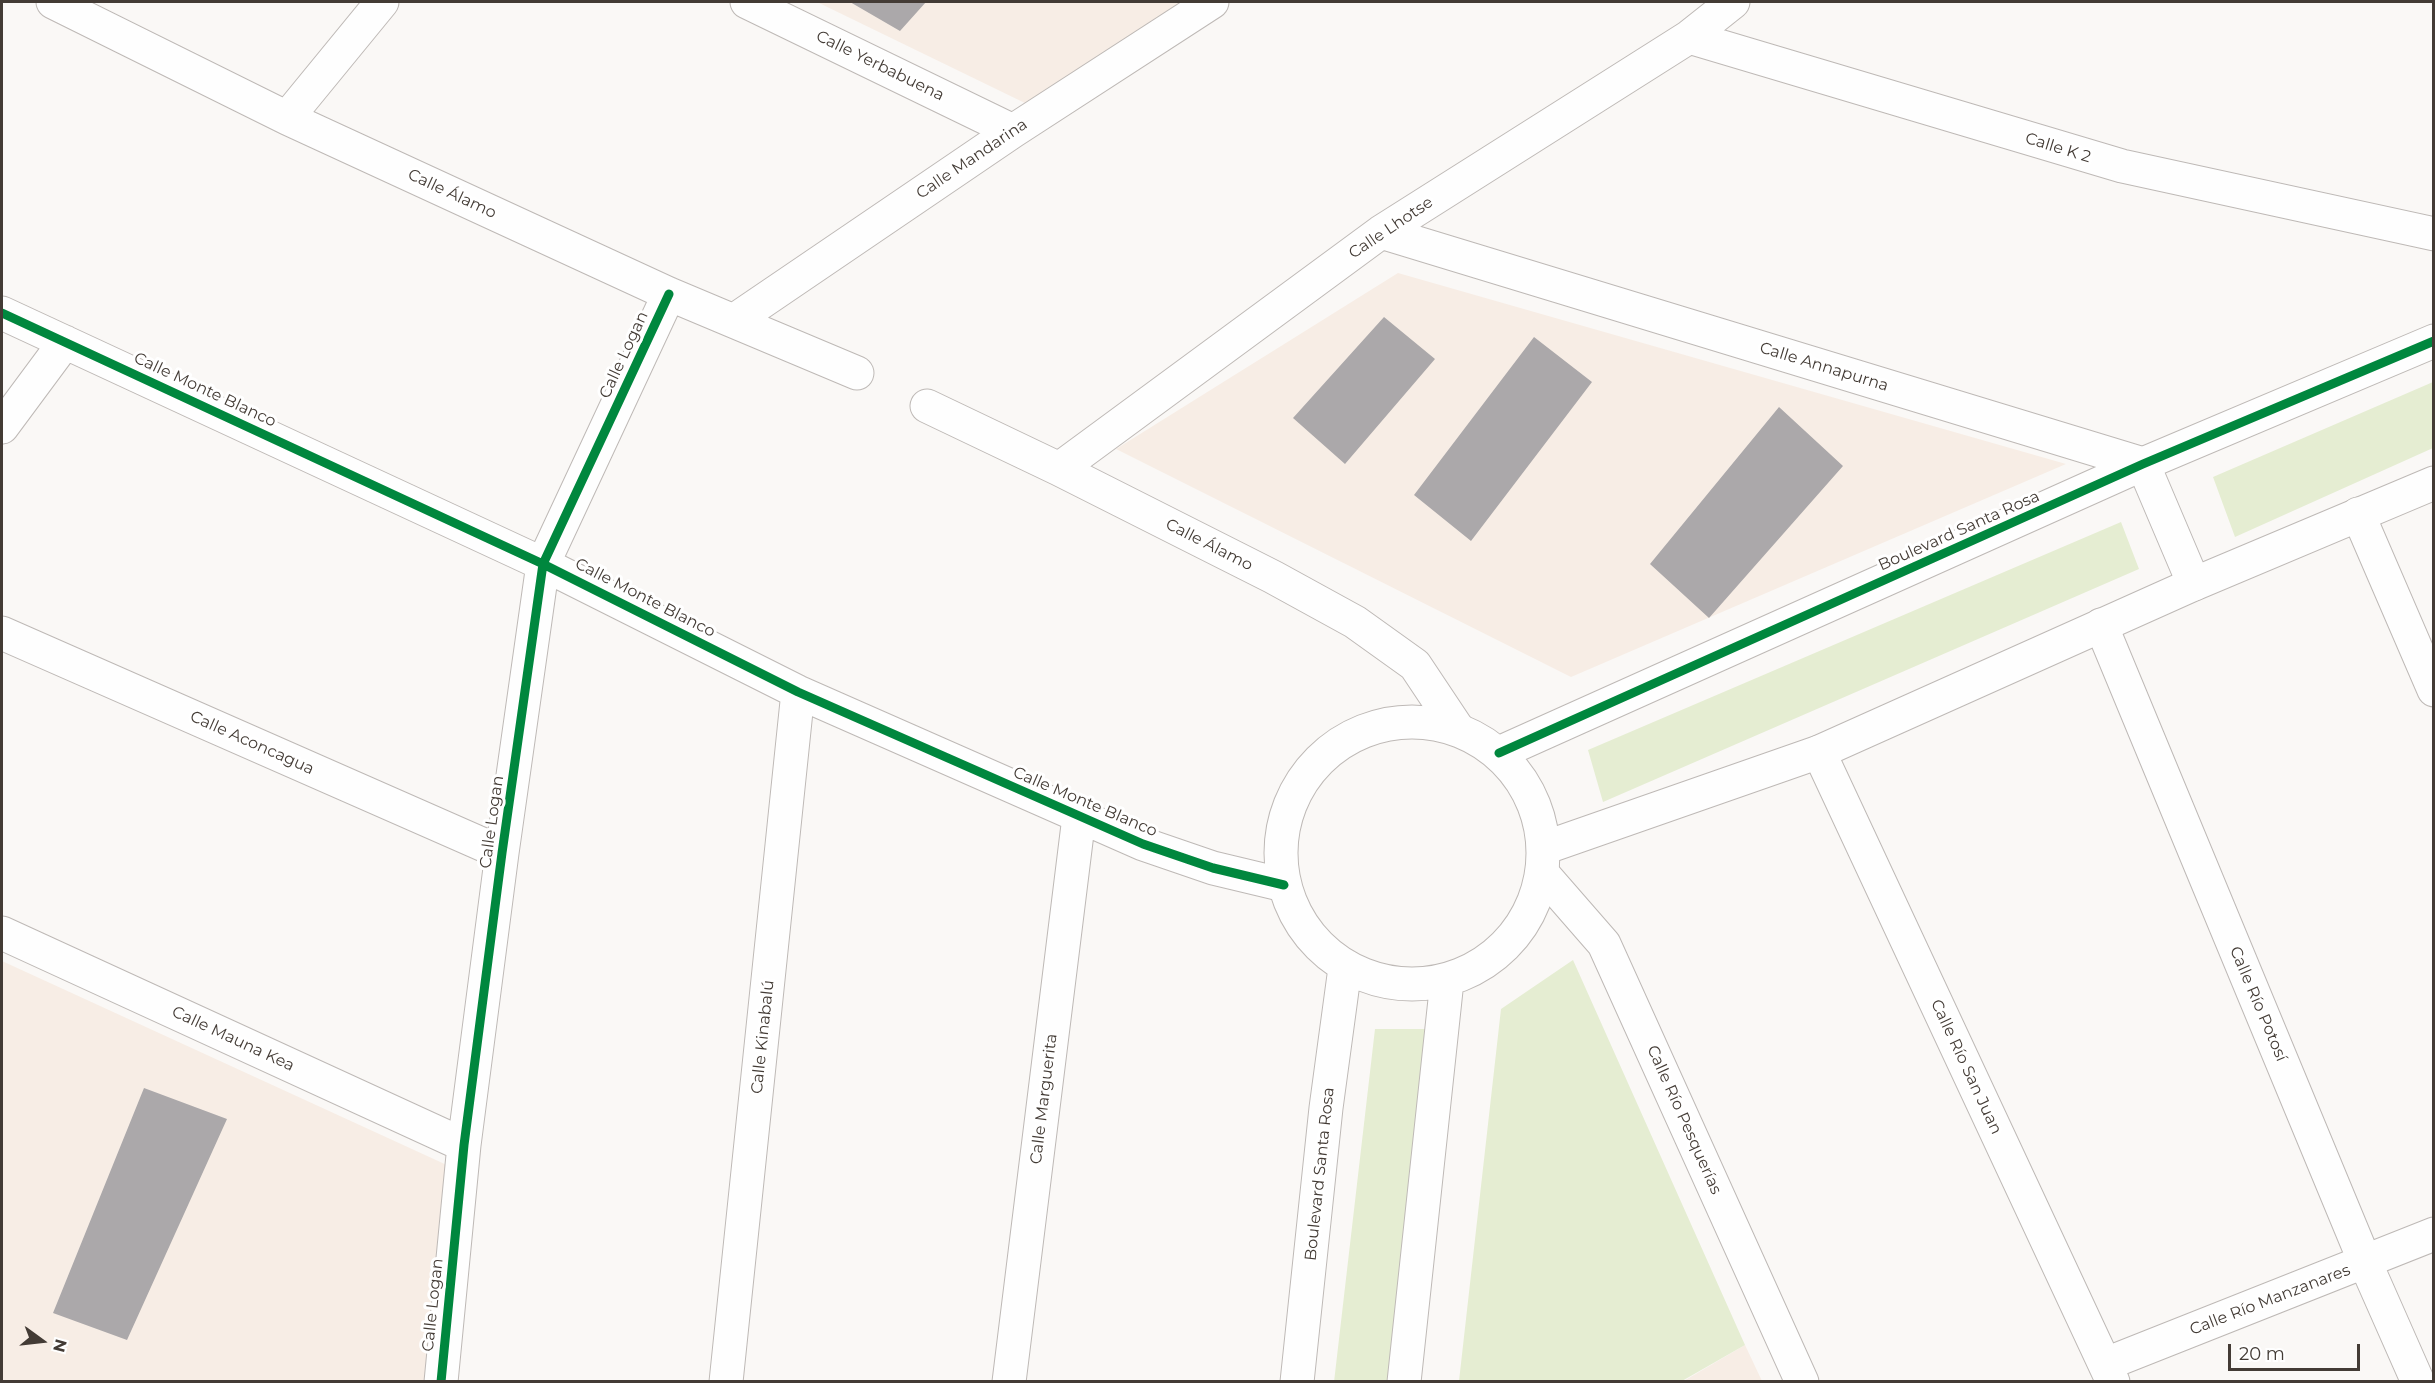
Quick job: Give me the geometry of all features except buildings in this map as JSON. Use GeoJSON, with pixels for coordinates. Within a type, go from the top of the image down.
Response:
{"type":"FeatureCollection","features":[{"type":"Feature","properties":{"kind":"street","name":"Calle Álamo"},"geometry":{"type":"LineString","coordinates":[[53,2],[287,118],[669,294],[857,373]]}},
{"type":"Feature","properties":{"kind":"street"},"geometry":{"type":"LineString","coordinates":[[287,118],[382,2]]}},
{"type":"Feature","properties":{"kind":"street","name":"Calle Yerbabuena"},"geometry":{"type":"LineString","coordinates":[[747,2],[1013,131]]}},
{"type":"Feature","properties":{"kind":"street","name":"Calle Mandarina"},"geometry":{"type":"LineString","coordinates":[[735,320],[1013,131],[1212,2]]}},
{"type":"Feature","properties":{"kind":"street","name":"Calle Lhotse"},"geometry":{"type":"LineString","coordinates":[[1059,469],[1381,232],[1689,38],[1733,2]]}},
{"type":"Feature","properties":{"kind":"street","name":"Calle K 2"},"geometry":{"type":"LineString","coordinates":[[1689,38],[2122,166],[2433,234]]}},
{"type":"Feature","properties":{"kind":"street","name":"Calle Annapurna"},"geometry":{"type":"LineString","coordinates":[[1381,232],[2143,464]]}},
{"type":"Feature","properties":{"kind":"street","name":"Calle Logan"},"geometry":{"type":"LineString","coordinates":[[441,1382],[464,1145],[543,564],[669,294]]}},
{"type":"Feature","properties":{"kind":"street","name":"Calle Monte Blanco"},"geometry":{"type":"LineString","coordinates":[[2,313],[543,564],[798,692],[1079,818],[1143,844],[1213,868],[1284,885]]}},
{"type":"Feature","properties":{"kind":"street","name":"Boulevard Santa Rosa"},"geometry":{"type":"LineString","coordinates":[[1499,753],[2143,464],[2433,341]]}},
{"type":"Feature","properties":{"kind":"street"},"geometry":{"type":"LineString","coordinates":[[2,427],[66,342]]}},
{"type":"Feature","properties":{"kind":"street","name":"Calle Álamo"},"geometry":{"type":"LineString","coordinates":[[927,406],[1059,469],[1273,577],[1355,622],[1415,665],[1457,728]]}},
{"type":"Feature","properties":{"kind":"street"},"geometry":{"type":"LineString","coordinates":[[2143,464],[2194,584]]}},
{"type":"Feature","properties":{"kind":"street"},"geometry":{"type":"LineString","coordinates":[[1543,861],[1819,752],[2194,584],[2433,483]]}},
{"type":"Feature","properties":{"kind":"street"},"geometry":{"type":"LineString","coordinates":[[2358,514],[2433,690]]}},
{"type":"Feature","properties":{"kind":"street","name":"Calle Río Potosí"},"geometry":{"type":"LineString","coordinates":[[2101,625],[2365,1262],[2418,1382]]}},
{"type":"Feature","properties":{"kind":"street","name":"Calle Aconcagua"},"geometry":{"type":"LineString","coordinates":[[2,633],[502,853]]}},
{"type":"Feature","properties":{"kind":"street","name":"Calle Kinabalú"},"geometry":{"type":"LineString","coordinates":[[726,1382],[798,692]]}},
{"type":"Feature","properties":{"kind":"street"},"geometry":{"type":"LineString","coordinates":[[1422,721],[1457,728],[1499,753],[1532,796],[1543,861],[1525,921],[1492,959],[1447,981],[1394,984],[1345,968],[1306,933],[1284,885],[1280,850],[1286,814],[1301,782],[1324,754],[1353,735],[1387,723],[1422,721]]}},
{"type":"Feature","properties":{"kind":"street","name":"Calle Río San Juan"},"geometry":{"type":"LineString","coordinates":[[1819,752],[2110,1373]]}},
{"type":"Feature","properties":{"kind":"street","name":"Calle Marguerita"},"geometry":{"type":"LineString","coordinates":[[1009,1382],[1079,818]]}},
{"type":"Feature","properties":{"kind":"street","name":"Calle Río Pesquerías"},"geometry":{"type":"LineString","coordinates":[[1543,861],[1604,944],[1802,1382]]}},
{"type":"Feature","properties":{"kind":"street","name":"Calle Mauna Kea"},"geometry":{"type":"LineString","coordinates":[[2,933],[464,1145]]}},
{"type":"Feature","properties":{"kind":"street","name":"Boulevard Santa Rosa"},"geometry":{"type":"LineString","coordinates":[[1297,1382],[1326,1108],[1345,968]]}},
{"type":"Feature","properties":{"kind":"street"},"geometry":{"type":"LineString","coordinates":[[1404,1382],[1447,981]]}},
{"type":"Feature","properties":{"kind":"street","name":"Calle Río Manzanares"},"geometry":{"type":"LineString","coordinates":[[2110,1373],[2433,1234]]}},
{"type":"Feature","properties":{"kind":"shaded area"},"geometry":{"type":"Polygon","coordinates":[[[817,2],[1184,2],[1029,105],[817,2]]]}},
{"type":"Feature","properties":{"kind":"shaded area"},"geometry":{"type":"Polygon","coordinates":[[[1398,273],[2066,464],[1571,677],[1116,449],[1398,273]]]}},
{"type":"Feature","properties":{"kind":"shaded area"},"geometry":{"type":"Polygon","coordinates":[[[2,961],[449,1166],[424,1381],[2,1382],[2,961]]]}},
{"type":"Feature","properties":{"kind":"shaded area"},"geometry":{"type":"Polygon","coordinates":[[[1745,1345],[1762,1381],[1682,1382],[1745,1345]]]}},
{"type":"Feature","properties":{"kind":"green space"},"geometry":{"type":"Polygon","coordinates":[[[2433,382],[2433,448],[2235,537],[2213,477],[2433,382]]]}},
{"type":"Feature","properties":{"kind":"green space"},"geometry":{"type":"Polygon","coordinates":[[[2121,522],[2139,569],[1603,802],[1588,750],[2121,522]]]}},
{"type":"Feature","properties":{"kind":"green space"},"geometry":{"type":"Polygon","coordinates":[[[1573,960],[1745,1345],[1682,1381],[1459,1381],[1501,1009],[1573,960]]]}},
{"type":"Feature","properties":{"kind":"green space"},"geometry":{"type":"Polygon","coordinates":[[[1375,1029],[1428,1029],[1392,1381],[1334,1382],[1375,1029]]]}},
{"type":"Feature","properties":{"kind":"cycle path"},"geometry":{"type":"LineString","coordinates":[[441,1382],[464,1145],[543,564],[669,294]]}},
{"type":"Feature","properties":{"kind":"cycle path"},"geometry":{"type":"LineString","coordinates":[[2,313],[543,564],[798,692],[1143,844],[1213,868],[1284,885]]}},
{"type":"Feature","properties":{"kind":"cycle path"},"geometry":{"type":"LineString","coordinates":[[1499,753],[2143,464],[2434,341]]}}]}
